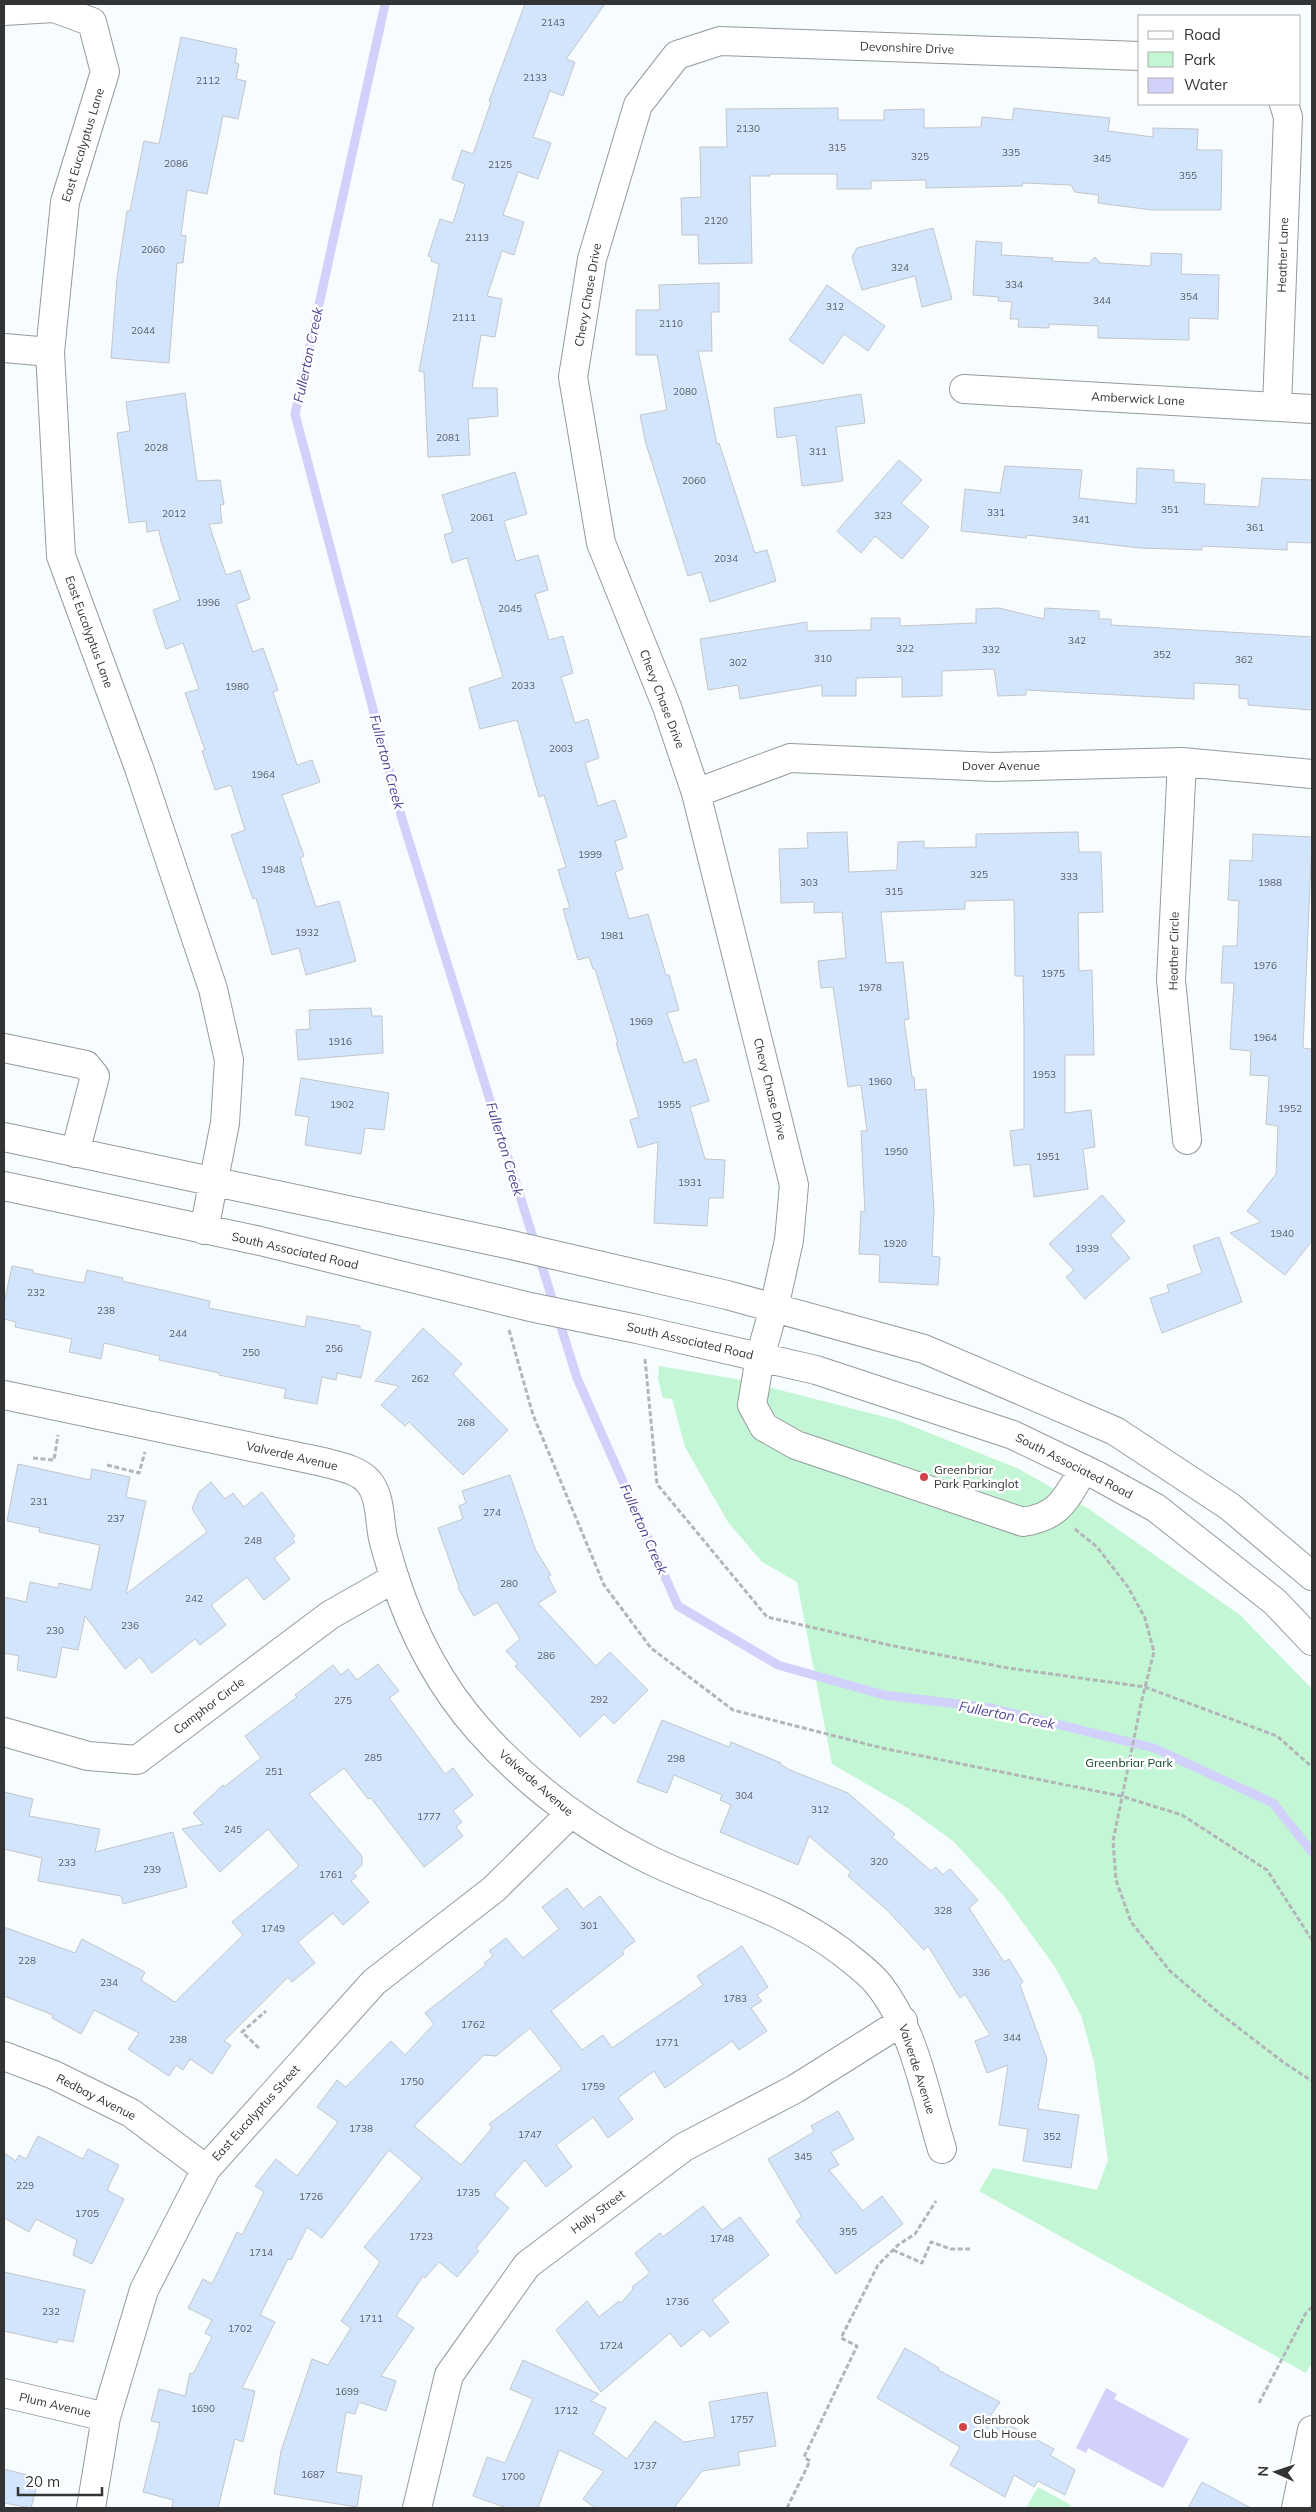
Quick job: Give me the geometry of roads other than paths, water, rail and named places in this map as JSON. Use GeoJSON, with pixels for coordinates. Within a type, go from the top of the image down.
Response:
{"type":"FeatureCollection","features":[{"type":"Feature","properties":{"kind":"street","name":"East Eucalyptus Lane"},"geometry":{"type":"LineString","coordinates":[[4,11],[54,8],[92,22],[105,72],[65,202],[50,352],[62,556],[139,768],[210,980],[229,1060],[225,1123],[204,1230]]}},
{"type":"Feature","properties":{"kind":"street","name":"Devonshire Drive"},"geometry":{"type":"LineString","coordinates":[[677,55],[720,41],[1138,56]]}},
{"type":"Feature","properties":{"kind":"street","name":"Chevy Chase Drive"},"geometry":{"type":"LineString","coordinates":[[677,55],[638,106],[592,259],[574,378],[601,543],[667,706],[696,793],[794,1185],[789,1240],[774,1308],[760,1357],[752,1406],[764,1427],[796,1445],[1023,1522],[1040,1519],[1058,1510],[1084,1468]]}},
{"type":"Feature","properties":{"kind":"street","name":"Heather Lane"},"geometry":{"type":"LineString","coordinates":[[1277,407],[1288,117],[1284,105]]}},
{"type":"Feature","properties":{"kind":"street"},"geometry":{"type":"LineString","coordinates":[[4,348],[50,352]]}},
{"type":"Feature","properties":{"kind":"street","name":"Amberwick Lane"},"geometry":{"type":"LineString","coordinates":[[964,389],[1312,409]]}},
{"type":"Feature","properties":{"kind":"street","name":"Dover Avenue"},"geometry":{"type":"LineString","coordinates":[[696,793],[790,758],[994,768],[1182,762],[1312,774]]}},
{"type":"Feature","properties":{"kind":"street","name":"Heather Circle"},"geometry":{"type":"LineString","coordinates":[[1182,762],[1171,980],[1187,1140]]}},
{"type":"Feature","properties":{"kind":"street"},"geometry":{"type":"LineString","coordinates":[[4,1048],[86,1065],[95,1076],[75,1153]]}},
{"type":"Feature","properties":{"kind":"street"},"geometry":{"type":"LineString","coordinates":[[4,1137],[507,1244],[638,1274],[774,1308],[924,1349],[1115,1432],[1229,1506],[1312,1576]]}},
{"type":"Feature","properties":{"kind":"street","name":"South Associated Road"},"geometry":{"type":"LineString","coordinates":[[4,1186],[260,1241],[522,1306],[644,1330],[816,1370],[1013,1435],[1084,1468],[1156,1508],[1275,1602],[1312,1641]]}},
{"type":"Feature","properties":{"kind":"street","name":"Valverde Avenue"},"geometry":{"type":"LineString","coordinates":[[4,1395],[316,1460],[355,1472],[367,1480],[376,1494],[383,1537],[395,1578],[429,1660],[450,1693],[477,1728],[510,1764],[570,1814],[642,1856],[765,1906],[828,1942],[878,1983],[903,2021],[942,2149]]}},
{"type":"Feature","properties":{"kind":"street","name":"Camphor Circle"},"geometry":{"type":"LineString","coordinates":[[4,1732],[88,1756],[137,1760],[330,1615],[395,1578]]}},
{"type":"Feature","properties":{"kind":"street","name":"East Eucalyptus Street"},"geometry":{"type":"LineString","coordinates":[[91,2508],[106,2417],[144,2290],[206,2168],[374,1982],[494,1889],[570,1814]]}},
{"type":"Feature","properties":{"kind":"street","name":"Holly Street"},"geometry":{"type":"LineString","coordinates":[[417,2508],[449,2374],[527,2265],[684,2147],[795,2089],[903,2021]]}},
{"type":"Feature","properties":{"kind":"street","name":"Redbay Avenue"},"geometry":{"type":"LineString","coordinates":[[4,2056],[54,2075],[131,2114],[206,2168]]}},
{"type":"Feature","properties":{"kind":"street","name":"Plum Avenue"},"geometry":{"type":"LineString","coordinates":[[4,2393],[106,2417]]}},
{"type":"Feature","properties":{"kind":"street"},"geometry":{"type":"LineString","coordinates":[[1296,2508],[1312,2430]]}},
{"type":"Feature","properties":{"kind":"water"},"geometry":{"type":"Polygon","coordinates":[[[1106,2388],[1117,2394],[1114,2399],[1189,2439],[1163,2488],[1088,2448],[1086,2453],[1076,2448],[1106,2388]]]}},
{"type":"Feature","properties":{"kind":"waterway","name":"Fullerton Creek"},"geometry":{"type":"LineString","coordinates":[[385,4],[295,414],[402,819],[577,1378],[678,1606],[778,1665],[884,1695],[991,1708],[1154,1748],[1273,1803],[1312,1852]]}},
{"type":"Feature","properties":{"kind":"place","name":"Greenbriar Park Parkinglot"},"geometry":{"type":"Point","coordinates":[924,1477]}},
{"type":"Feature","properties":{"kind":"place","name":"Glenbrook Club House"},"geometry":{"type":"Point","coordinates":[963,2427]}},
{"type":"Feature","properties":{"kind":"park label","name":"Greenbriar Park"},"geometry":{"type":"Point","coordinates":[1129,1763]}}]}
